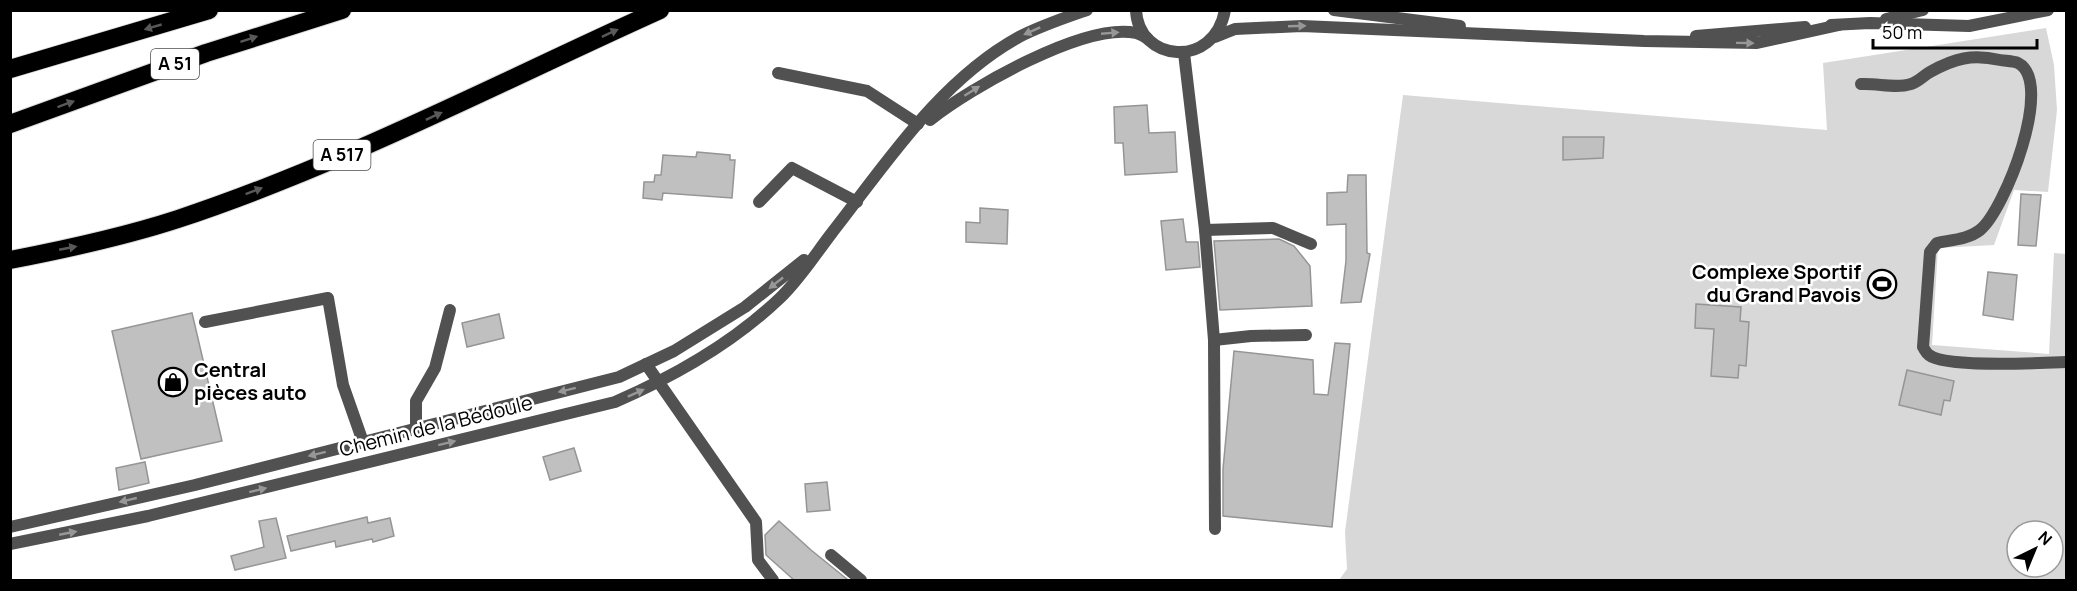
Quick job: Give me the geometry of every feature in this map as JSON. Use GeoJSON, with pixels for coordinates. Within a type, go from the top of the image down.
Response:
{"type":"FeatureCollection","features":[{"type":"Feature","properties":{"kind":"highway","name":"A 51"},"geometry":{"type":"LineString","coordinates":[[10,69],[209,10]]}},
{"type":"Feature","properties":{"kind":"highway","name":"A 51"},"geometry":{"type":"LineString","coordinates":[[10,124],[206,53],[342,10]]}},
{"type":"Feature","properties":{"kind":"highway","name":"A 517"},"geometry":{"type":"LineString","coordinates":[[10,260],[86,245],[145,229],[261,189],[419,122],[660,10]]}},
{"type":"Feature","properties":{"kind":"street","name":"Chemin de la Bédoule"},"geometry":{"type":"LineString","coordinates":[[10,544],[148,516],[604,405],[660,383],[735,336],[782,297],[918,124],[966,74],[1019,37],[1087,10]]}},
{"type":"Feature","properties":{"kind":"street"},"geometry":{"type":"LineString","coordinates":[[1136,10],[1140,28],[1149,39]]}},
{"type":"Feature","properties":{"kind":"street"},"geometry":{"type":"LineString","coordinates":[[1215,37],[1223,24],[1225,10]]}},
{"type":"Feature","properties":{"kind":"street"},"geometry":{"type":"LineString","coordinates":[[1334,10],[1584,39]]}},
{"type":"Feature","properties":{"kind":"street"},"geometry":{"type":"LineString","coordinates":[[1870,23],[1923,10]]}},
{"type":"Feature","properties":{"kind":"street"},"geometry":{"type":"LineString","coordinates":[[1215,529],[1214,340],[1205,230],[1184,53],[1201,48],[1215,37],[1235,29],[1302,26],[1584,39],[1757,44],[1839,25],[1870,23],[1969,26],[2048,10]]}},
{"type":"Feature","properties":{"kind":"street","name":"Chemin de la Bédoule"},"geometry":{"type":"LineString","coordinates":[[908,137],[943,109],[1008,70],[1097,34],[1137,34],[1171,52],[1184,53]]}},
{"type":"Feature","properties":{"kind":"street"},"geometry":{"type":"LineString","coordinates":[[1861,84],[1877,83],[1901,87],[1915,83],[1952,61],[1980,56],[2018,63],[2027,72],[2032,92],[2028,129],[2011,179],[1994,216],[1979,231],[1962,238],[1937,243],[1930,252],[1923,347],[1929,355],[1953,361],[1988,364],[2067,362]]}},
{"type":"Feature","properties":{"kind":"street"},"geometry":{"type":"LineString","coordinates":[[778,73],[867,92],[918,124]]}},
{"type":"Feature","properties":{"kind":"street"},"geometry":{"type":"LineString","coordinates":[[759,202],[792,168],[857,202]]}},
{"type":"Feature","properties":{"kind":"street"},"geometry":{"type":"LineString","coordinates":[[1205,230],[1273,228],[1311,244]]}},
{"type":"Feature","properties":{"kind":"street","name":"Chemin de la Bédoule"},"geometry":{"type":"LineString","coordinates":[[10,527],[195,485],[619,377],[674,351],[745,307],[821,246]]}},
{"type":"Feature","properties":{"kind":"street"},"geometry":{"type":"LineString","coordinates":[[205,322],[328,298],[343,386],[363,442]]}},
{"type":"Feature","properties":{"kind":"street"},"geometry":{"type":"LineString","coordinates":[[417,428],[416,401],[435,368],[450,310]]}},
{"type":"Feature","properties":{"kind":"street"},"geometry":{"type":"LineString","coordinates":[[1214,340],[1251,336],[1306,335]]}},
{"type":"Feature","properties":{"kind":"street"},"geometry":{"type":"LineString","coordinates":[[646,364],[756,522],[758,560],[773,580]]}},
{"type":"Feature","properties":{"kind":"street"},"geometry":{"type":"LineString","coordinates":[[831,555],[861,580]]}},
{"type":"Feature","properties":{"kind":"shaded area"},"geometry":{"type":"Polygon","coordinates":[[[2046,28],[2054,65],[2057,110],[2048,192],[2014,190],[1994,245],[1938,248],[1932,345],[2049,354],[2054,253],[2066,254],[2066,580],[1339,580],[1347,569],[1345,532],[1403,95],[1827,130],[1823,63],[2046,28]]]}},
{"type":"Feature","properties":{"kind":"building"},"geometry":{"type":"Polygon","coordinates":[[[1147,105],[1149,133],[1175,132],[1177,172],[1125,175],[1123,143],[1115,143],[1114,107],[1147,105]]]}},
{"type":"Feature","properties":{"kind":"building"},"geometry":{"type":"Polygon","coordinates":[[[1563,137],[1604,137],[1603,158],[1563,160],[1563,137]]]}},
{"type":"Feature","properties":{"kind":"building"},"geometry":{"type":"Polygon","coordinates":[[[697,152],[730,155],[730,160],[735,160],[732,198],[663,193],[662,200],[643,198],[644,182],[654,182],[655,175],[661,175],[663,155],[696,157],[697,152]]]}},
{"type":"Feature","properties":{"kind":"building"},"geometry":{"type":"Polygon","coordinates":[[[1348,175],[1366,175],[1367,253],[1370,254],[1361,302],[1341,303],[1346,261],[1346,224],[1327,225],[1327,193],[1347,192],[1348,175]]]}},
{"type":"Feature","properties":{"kind":"building"},"geometry":{"type":"Polygon","coordinates":[[[2021,194],[2041,195],[2036,246],[2018,245],[2021,194]]]}},
{"type":"Feature","properties":{"kind":"building"},"geometry":{"type":"Polygon","coordinates":[[[980,208],[1008,210],[1007,244],[966,242],[966,222],[980,223],[980,208]]]}},
{"type":"Feature","properties":{"kind":"building"},"geometry":{"type":"Polygon","coordinates":[[[1183,219],[1186,242],[1198,242],[1200,267],[1166,270],[1161,221],[1183,219]]]}},
{"type":"Feature","properties":{"kind":"building"},"geometry":{"type":"Polygon","coordinates":[[[1279,239],[1294,246],[1310,266],[1312,306],[1220,310],[1214,241],[1279,239]]]}},
{"type":"Feature","properties":{"kind":"building"},"geometry":{"type":"Polygon","coordinates":[[[1988,272],[2017,275],[2013,320],[1983,315],[1988,272]]]}},
{"type":"Feature","properties":{"kind":"building"},"geometry":{"type":"Polygon","coordinates":[[[1696,304],[1741,307],[1740,321],[1749,322],[1746,366],[1739,365],[1738,378],[1711,376],[1714,329],[1695,328],[1696,304]]]}},
{"type":"Feature","properties":{"kind":"building"},"geometry":{"type":"Polygon","coordinates":[[[192,313],[222,441],[141,459],[112,331],[192,313]]]}},
{"type":"Feature","properties":{"kind":"building"},"geometry":{"type":"Polygon","coordinates":[[[499,314],[504,338],[467,347],[462,323],[499,314]]]}},
{"type":"Feature","properties":{"kind":"building"},"geometry":{"type":"Polygon","coordinates":[[[1335,343],[1350,344],[1332,527],[1223,516],[1223,469],[1234,351],[1313,360],[1314,394],[1328,395],[1335,343]]]}},
{"type":"Feature","properties":{"kind":"building"},"geometry":{"type":"Polygon","coordinates":[[[1907,370],[1954,381],[1950,401],[1944,400],[1941,415],[1899,405],[1907,370]]]}},
{"type":"Feature","properties":{"kind":"building"},"geometry":{"type":"Polygon","coordinates":[[[574,448],[581,471],[550,480],[543,457],[574,448]]]}},
{"type":"Feature","properties":{"kind":"building"},"geometry":{"type":"Polygon","coordinates":[[[145,462],[149,483],[119,490],[116,468],[145,462]]]}},
{"type":"Feature","properties":{"kind":"building"},"geometry":{"type":"Polygon","coordinates":[[[827,482],[830,510],[807,512],[805,484],[827,482]]]}},
{"type":"Feature","properties":{"kind":"building"},"geometry":{"type":"Polygon","coordinates":[[[367,517],[368,523],[390,518],[394,536],[373,542],[372,539],[336,547],[335,541],[291,551],[287,536],[367,517]]]}},
{"type":"Feature","properties":{"kind":"building"},"geometry":{"type":"Polygon","coordinates":[[[276,518],[286,558],[235,570],[231,556],[264,547],[259,521],[276,518]]]}},
{"type":"Feature","properties":{"kind":"building"},"geometry":{"type":"Polygon","coordinates":[[[779,521],[848,580],[794,580],[766,555],[765,535],[779,521]]]}},
{"type":"Feature","properties":{"kind":"place","name":"Complexe Sportif du Grand Pavois"},"geometry":{"type":"Point","coordinates":[1882,284]}},
{"type":"Feature","properties":{"kind":"place","name":"Central pièces auto"},"geometry":{"type":"Point","coordinates":[173,382]}}]}
